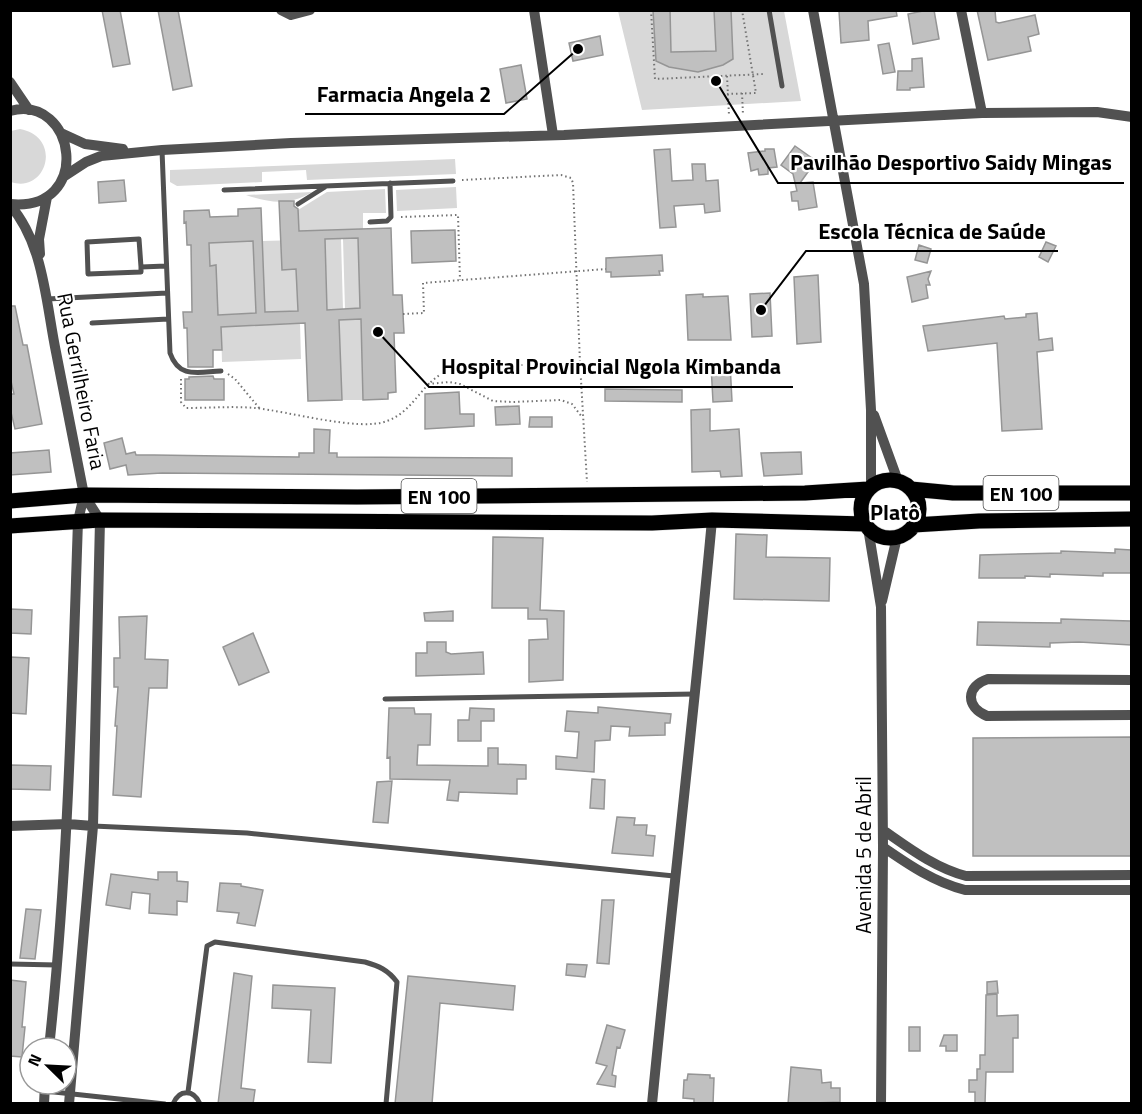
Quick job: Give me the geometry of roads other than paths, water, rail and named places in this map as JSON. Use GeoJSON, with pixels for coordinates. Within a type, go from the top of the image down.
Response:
{"type":"FeatureCollection","features":[{"type":"Feature","properties":{"kind":"main road","name":"EN 100"},"geometry":{"type":"LineString","coordinates":[[10,501],[84,495],[805,493],[870,488],[879,481],[889,479],[905,485],[953,493],[1131,493]]}},
{"type":"Feature","properties":{"kind":"main road"},"geometry":{"type":"LineString","coordinates":[[897,537],[906,533],[914,525],[919,510],[918,502],[905,485]]}},
{"type":"Feature","properties":{"kind":"main road"},"geometry":{"type":"LineString","coordinates":[[867,526],[861,510],[861,502],[870,488]]}},
{"type":"Feature","properties":{"kind":"main road"},"geometry":{"type":"LineString","coordinates":[[651,494],[652,522]]}},
{"type":"Feature","properties":{"kind":"main road","name":"EN 100"},"geometry":{"type":"LineString","coordinates":[[914,525],[1131,519]]}},
{"type":"Feature","properties":{"kind":"main road","name":"EN 100"},"geometry":{"type":"LineString","coordinates":[[10,526],[100,520],[652,522],[712,520],[867,526],[876,535],[886,538],[897,537]]}},
{"type":"Feature","properties":{"kind":"street"},"geometry":{"type":"LineString","coordinates":[[281,10],[291,15],[310,10]]}},
{"type":"Feature","properties":{"kind":"street"},"geometry":{"type":"LineString","coordinates":[[534,10],[553,135]]}},
{"type":"Feature","properties":{"kind":"street"},"geometry":{"type":"LineString","coordinates":[[813,10],[864,284],[872,410],[870,488]]}},
{"type":"Feature","properties":{"kind":"street"},"geometry":{"type":"LineString","coordinates":[[961,10],[982,114]]}},
{"type":"Feature","properties":{"kind":"street"},"geometry":{"type":"LineString","coordinates":[[10,82],[29,110]]}},
{"type":"Feature","properties":{"kind":"street"},"geometry":{"type":"LineString","coordinates":[[10,111],[29,110],[53,123],[61,133],[66,146],[68,162],[56,189],[46,197],[22,206],[10,205]]}},
{"type":"Feature","properties":{"kind":"street"},"geometry":{"type":"LineString","coordinates":[[63,177],[86,162],[101,156],[162,150],[291,143],[553,135],[982,114],[1097,112],[1131,117]]}},
{"type":"Feature","properties":{"kind":"street"},"geometry":{"type":"LineString","coordinates":[[61,133],[86,144],[109,148],[162,150]]}},
{"type":"Feature","properties":{"kind":"street","name":"Rua Gerrilheiro Faria"},"geometry":{"type":"LineString","coordinates":[[41,275],[39,239],[46,197]]}},
{"type":"Feature","properties":{"kind":"street","name":"Rua Gerrilheiro Faria"},"geometry":{"type":"LineString","coordinates":[[10,205],[30,234],[41,275],[84,495]]}},
{"type":"Feature","properties":{"kind":"street"},"geometry":{"type":"LineString","coordinates":[[872,410],[905,485]]}},
{"type":"Feature","properties":{"kind":"street"},"geometry":{"type":"LineString","coordinates":[[70,1099],[93,826],[100,520],[84,495]]}},
{"type":"Feature","properties":{"kind":"street"},"geometry":{"type":"LineString","coordinates":[[50,1036],[68,824],[78,521],[84,495]]}},
{"type":"Feature","properties":{"kind":"street"},"geometry":{"type":"LineString","coordinates":[[652,1104],[674,876],[696,694],[712,520]]}},
{"type":"Feature","properties":{"kind":"street","name":"Avenida 5 de Abril"},"geometry":{"type":"LineString","coordinates":[[867,526],[881,607],[884,847],[881,1104]]}},
{"type":"Feature","properties":{"kind":"street","name":"Avenida 5 de Abril"},"geometry":{"type":"LineString","coordinates":[[881,607],[897,537]]}},
{"type":"Feature","properties":{"kind":"street"},"geometry":{"type":"LineString","coordinates":[[1131,680],[988,679],[980,682],[973,689],[971,697],[978,713],[987,716],[1131,716]]}},
{"type":"Feature","properties":{"kind":"street"},"geometry":{"type":"LineString","coordinates":[[10,825],[93,826]]}},
{"type":"Feature","properties":{"kind":"street"},"geometry":{"type":"LineString","coordinates":[[883,830],[935,864],[966,876],[1131,875]]}},
{"type":"Feature","properties":{"kind":"street"},"geometry":{"type":"LineString","coordinates":[[884,847],[928,876],[948,886],[965,890],[1131,890]]}},
{"type":"Feature","properties":{"kind":"lane"},"geometry":{"type":"LineString","coordinates":[[769,10],[782,86]]}},
{"type":"Feature","properties":{"kind":"lane"},"geometry":{"type":"LineString","coordinates":[[162,150],[170,353],[173,364],[186,372],[221,371]]}},
{"type":"Feature","properties":{"kind":"lane"},"geometry":{"type":"LineString","coordinates":[[224,190],[453,181]]}},
{"type":"Feature","properties":{"kind":"lane"},"geometry":{"type":"LineString","coordinates":[[370,222],[387,221],[391,217],[390,183]]}},
{"type":"Feature","properties":{"kind":"lane"},"geometry":{"type":"LineString","coordinates":[[298,204],[326,186]]}},
{"type":"Feature","properties":{"kind":"lane"},"geometry":{"type":"LineString","coordinates":[[139,239],[141,267],[141,272],[88,274],[87,242],[139,239]]}},
{"type":"Feature","properties":{"kind":"lane"},"geometry":{"type":"LineString","coordinates":[[141,267],[166,266]]}},
{"type":"Feature","properties":{"kind":"lane"},"geometry":{"type":"LineString","coordinates":[[46,299],[167,293]]}},
{"type":"Feature","properties":{"kind":"lane"},"geometry":{"type":"LineString","coordinates":[[92,322],[168,320]]}},
{"type":"Feature","properties":{"kind":"lane"},"geometry":{"type":"LineString","coordinates":[[385,699],[696,694]]}},
{"type":"Feature","properties":{"kind":"lane"},"geometry":{"type":"LineString","coordinates":[[93,826],[248,833],[674,876]]}},
{"type":"Feature","properties":{"kind":"lane"},"geometry":{"type":"LineString","coordinates":[[188,1092],[207,946],[215,942],[365,962],[379,966],[390,974],[397,982],[386,1104]]}},
{"type":"Feature","properties":{"kind":"lane"},"geometry":{"type":"LineString","coordinates":[[10,964],[58,965]]}},
{"type":"Feature","properties":{"kind":"lane"},"geometry":{"type":"LineString","coordinates":[[173,1104],[181,1093],[188,1092],[195,1095],[200,1104]]}},
{"type":"Feature","properties":{"kind":"lane"},"geometry":{"type":"LineString","coordinates":[[70,1099],[165,1104]]}},
{"type":"Feature","properties":{"kind":"place","name":"Farmacia Angela 2"},"geometry":{"type":"Point","coordinates":[578,49]}},
{"type":"Feature","properties":{"kind":"place","name":"Pavilhão Desportivo Saidy Mingas"},"geometry":{"type":"Point","coordinates":[716,81]}},
{"type":"Feature","properties":{"kind":"place","name":"Escola Técnica de Saúde"},"geometry":{"type":"Point","coordinates":[761,310]}},
{"type":"Feature","properties":{"kind":"place","name":"Hospital Provincial Ngola Kimbanda"},"geometry":{"type":"Point","coordinates":[378,332]}},
{"type":"Feature","properties":{"kind":"district","name":"Platô"},"geometry":{"type":"Point","coordinates":[895,512]}}]}
